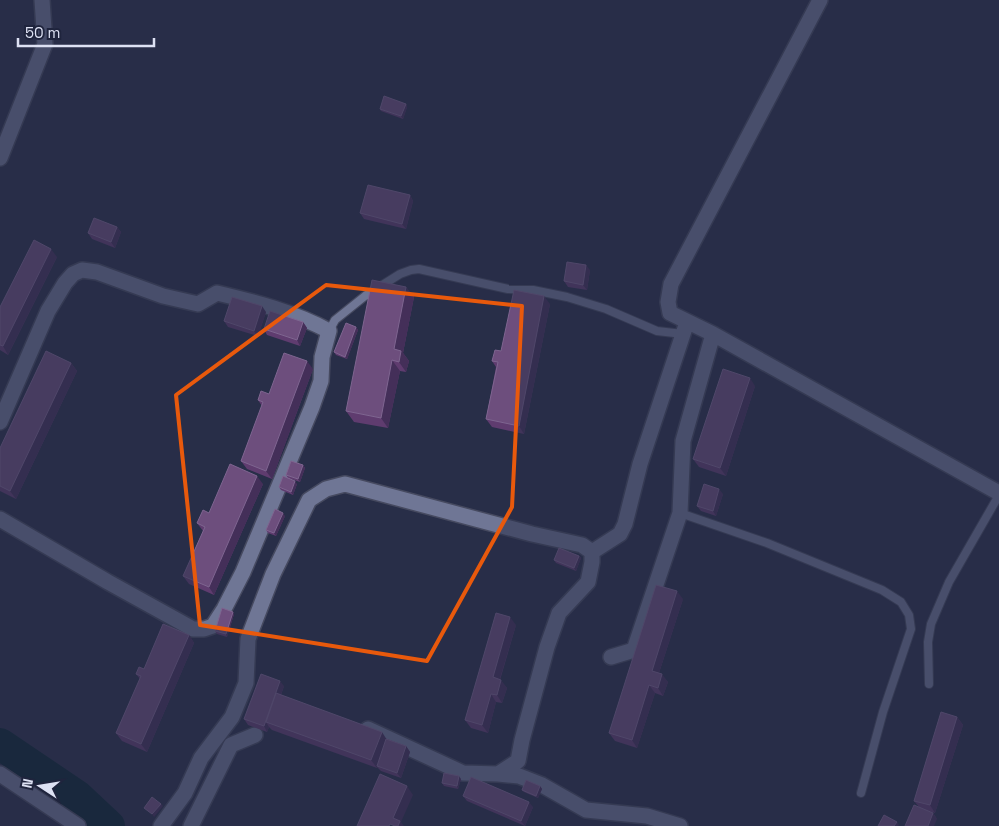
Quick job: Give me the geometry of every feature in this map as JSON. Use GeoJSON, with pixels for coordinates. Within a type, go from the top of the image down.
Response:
{"type":"FeatureCollection","features":[{"type":"Feature","properties":{"kind":"street"},"geometry":{"type":"LineString","coordinates":[[0,158],[45,44],[42,0]]}},
{"type":"Feature","properties":{"kind":"street"},"geometry":{"type":"LineString","coordinates":[[820,0],[671,284],[668,302],[670,313],[685,328],[713,334],[999,494]]}},
{"type":"Feature","properties":{"kind":"street"},"geometry":{"type":"LineString","coordinates":[[0,422],[48,311],[64,283],[73,274],[82,270],[97,272],[163,296],[198,304],[217,293],[306,319],[329,331],[322,357],[321,381],[312,407],[243,572],[224,609],[212,626],[204,630],[193,629],[0,519]]}},
{"type":"Feature","properties":{"kind":"street"},"geometry":{"type":"LineString","coordinates":[[592,552],[620,534],[625,524],[640,464],[685,328]]}},
{"type":"Feature","properties":{"kind":"street"},"geometry":{"type":"LineString","coordinates":[[611,657],[634,650],[680,513],[683,441],[713,334]]}},
{"type":"Feature","properties":{"kind":"street"},"geometry":{"type":"LineString","coordinates":[[160,826],[185,793],[201,758],[232,717],[246,683],[248,639],[273,574],[309,500],[326,489],[346,484],[532,534],[582,545],[592,552]]}},
{"type":"Feature","properties":{"kind":"street"},"geometry":{"type":"LineString","coordinates":[[498,774],[518,761],[547,647],[559,613],[588,582],[592,552]]}},
{"type":"Feature","properties":{"kind":"street"},"geometry":{"type":"LineString","coordinates":[[356,725],[462,773],[518,776],[542,785],[586,810],[647,816],[680,826]]}},
{"type":"Feature","properties":{"kind":"street"},"geometry":{"type":"LineString","coordinates":[[191,826],[231,745],[255,735]]}},
{"type":"Feature","properties":{"kind":"street"},"geometry":{"type":"LineString","coordinates":[[0,774],[78,826]]}},
{"type":"Feature","properties":{"kind":"lane"},"geometry":{"type":"LineString","coordinates":[[329,331],[335,320],[365,296],[400,274],[411,270],[419,270],[508,289],[533,290],[567,297],[606,310],[657,331],[685,328]]}},
{"type":"Feature","properties":{"kind":"lane"},"geometry":{"type":"LineString","coordinates":[[929,684],[928,642],[931,624],[950,582],[999,494]]}},
{"type":"Feature","properties":{"kind":"lane"},"geometry":{"type":"LineString","coordinates":[[680,513],[767,543],[882,590],[901,602],[909,615],[911,629],[884,712],[861,793]]}},
{"type":"Feature","properties":{"kind":"highlighted area"},"geometry":{"type":"Polygon","coordinates":[[[326,285],[522,306],[512,507],[427,661],[200,625],[176,395],[326,285]]]}},
{"type":"Feature","properties":{"kind":"building"},"geometry":{"type":"Polygon","coordinates":[[[384,96],[406,104],[401,116],[380,109],[384,96]]]}},
{"type":"Feature","properties":{"kind":"building"},"geometry":{"type":"Polygon","coordinates":[[[368,185],[410,195],[402,224],[360,213],[368,185]]]}},
{"type":"Feature","properties":{"kind":"building"},"geometry":{"type":"Polygon","coordinates":[[[94,218],[117,227],[111,242],[88,233],[94,218]]]}},
{"type":"Feature","properties":{"kind":"building"},"geometry":{"type":"Polygon","coordinates":[[[34,240],[51,249],[3,346],[0,345],[0,307],[34,240]]]}},
{"type":"Feature","properties":{"kind":"building"},"geometry":{"type":"Polygon","coordinates":[[[567,262],[586,265],[583,285],[564,281],[567,262]]]}},
{"type":"Feature","properties":{"kind":"building"},"geometry":{"type":"Polygon","coordinates":[[[372,280],[406,287],[394,349],[401,351],[399,362],[392,360],[381,418],[346,411],[372,280]]]}},
{"type":"Feature","properties":{"kind":"building"},"geometry":{"type":"Polygon","coordinates":[[[514,290],[544,296],[519,426],[486,419],[498,362],[492,361],[495,350],[501,351],[514,290]]]}},
{"type":"Feature","properties":{"kind":"building"},"geometry":{"type":"Polygon","coordinates":[[[232,297],[262,306],[254,331],[224,321],[232,297]]]}},
{"type":"Feature","properties":{"kind":"building"},"geometry":{"type":"Polygon","coordinates":[[[270,311],[303,322],[297,340],[264,329],[270,311]]]}},
{"type":"Feature","properties":{"kind":"building"},"geometry":{"type":"Polygon","coordinates":[[[346,323],[356,327],[345,357],[334,352],[346,323]]]}},
{"type":"Feature","properties":{"kind":"building"},"geometry":{"type":"Polygon","coordinates":[[[46,351],[71,363],[10,491],[0,486],[0,448],[46,351]]]}},
{"type":"Feature","properties":{"kind":"building"},"geometry":{"type":"Polygon","coordinates":[[[284,353],[307,361],[266,471],[241,461],[263,402],[258,400],[261,391],[269,394],[284,353]]]}},
{"type":"Feature","properties":{"kind":"building"},"geometry":{"type":"Polygon","coordinates":[[[723,369],[750,378],[720,468],[693,459],[723,369]]]}},
{"type":"Feature","properties":{"kind":"building"},"geometry":{"type":"Polygon","coordinates":[[[291,461],[303,465],[298,479],[286,475],[291,461]]]}},
{"type":"Feature","properties":{"kind":"building"},"geometry":{"type":"Polygon","coordinates":[[[230,464],[257,476],[209,587],[183,576],[205,527],[197,523],[203,510],[209,513],[230,464]]]}},
{"type":"Feature","properties":{"kind":"building"},"geometry":{"type":"Polygon","coordinates":[[[283,476],[295,481],[291,492],[279,487],[283,476]]]}},
{"type":"Feature","properties":{"kind":"building"},"geometry":{"type":"Polygon","coordinates":[[[704,484],[719,489],[713,511],[697,506],[704,484]]]}},
{"type":"Feature","properties":{"kind":"building"},"geometry":{"type":"Polygon","coordinates":[[[275,509],[283,513],[274,533],[266,530],[275,509]]]}},
{"type":"Feature","properties":{"kind":"building"},"geometry":{"type":"Polygon","coordinates":[[[559,548],[579,556],[574,568],[554,560],[559,548]]]}},
{"type":"Feature","properties":{"kind":"building"},"geometry":{"type":"Polygon","coordinates":[[[656,585],[677,591],[652,671],[662,674],[658,688],[649,685],[632,740],[609,733],[656,585]]]}},
{"type":"Feature","properties":{"kind":"building"},"geometry":{"type":"Polygon","coordinates":[[[222,608],[233,612],[226,634],[215,631],[222,608]]]}},
{"type":"Feature","properties":{"kind":"building"},"geometry":{"type":"Polygon","coordinates":[[[496,613],[510,617],[493,677],[501,680],[497,695],[491,694],[482,725],[465,720],[496,613]]]}},
{"type":"Feature","properties":{"kind":"building"},"geometry":{"type":"Polygon","coordinates":[[[163,624],[189,635],[141,744],[116,733],[141,676],[136,674],[139,667],[144,669],[163,624]]]}},
{"type":"Feature","properties":{"kind":"building"},"geometry":{"type":"Polygon","coordinates":[[[261,674],[280,681],[264,726],[244,719],[261,674]]]}},
{"type":"Feature","properties":{"kind":"building"},"geometry":{"type":"Polygon","coordinates":[[[276,693],[382,732],[371,760],[266,722],[276,693]]]}},
{"type":"Feature","properties":{"kind":"building"},"geometry":{"type":"Polygon","coordinates":[[[941,712],[957,717],[930,805],[914,801],[941,712]]]}},
{"type":"Feature","properties":{"kind":"building"},"geometry":{"type":"Polygon","coordinates":[[[386,739],[406,746],[397,773],[377,766],[386,739]]]}},
{"type":"Feature","properties":{"kind":"building"},"geometry":{"type":"Polygon","coordinates":[[[444,773],[459,776],[457,786],[442,783],[444,773]]]}},
{"type":"Feature","properties":{"kind":"building"},"geometry":{"type":"Polygon","coordinates":[[[380,774],[407,786],[393,818],[400,821],[398,826],[390,824],[389,826],[357,826],[380,774]]]}},
{"type":"Feature","properties":{"kind":"building"},"geometry":{"type":"Polygon","coordinates":[[[471,777],[529,802],[521,821],[463,796],[471,777]]]}},
{"type":"Feature","properties":{"kind":"building"},"geometry":{"type":"Polygon","coordinates":[[[526,780],[540,786],[536,796],[522,790],[526,780]]]}},
{"type":"Feature","properties":{"kind":"building"},"geometry":{"type":"Polygon","coordinates":[[[152,797],[161,804],[152,814],[144,808],[152,797]]]}},
{"type":"Feature","properties":{"kind":"building"},"geometry":{"type":"Polygon","coordinates":[[[914,805],[933,813],[928,826],[905,826],[914,805]]]}},
{"type":"Feature","properties":{"kind":"building"},"geometry":{"type":"Polygon","coordinates":[[[884,815],[897,822],[894,826],[878,826],[884,815]]]}},
{"type":"Feature","properties":{"kind":"waterway"},"geometry":{"type":"LineString","coordinates":[[0,744],[77,796],[109,826]]}}]}
